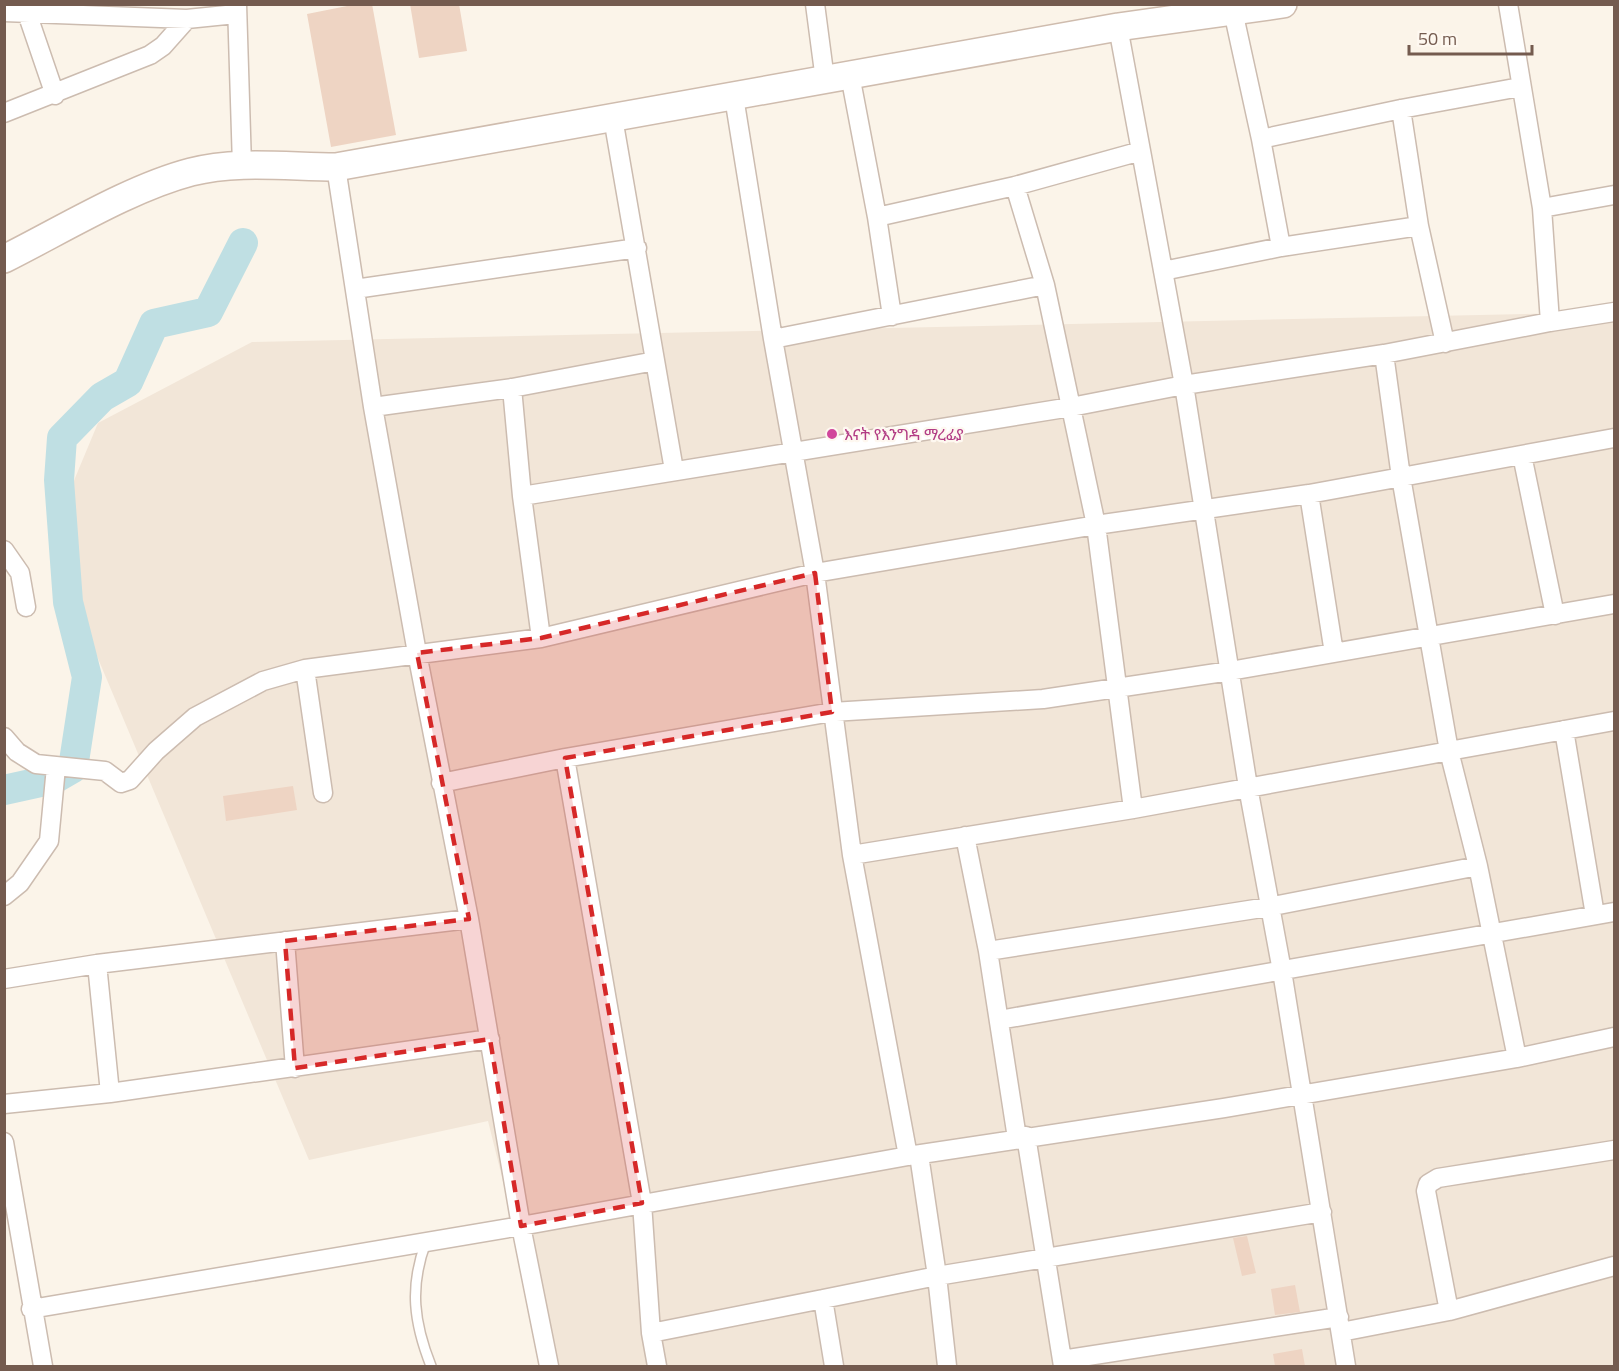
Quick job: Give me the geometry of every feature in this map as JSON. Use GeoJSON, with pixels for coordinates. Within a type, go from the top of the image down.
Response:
{"type":"FeatureCollection","features":[{"type":"Feature","properties":{"kind":"street"},"geometry":{"type":"LineString","coordinates":[[815,4],[877,217],[892,316]]}},
{"type":"Feature","properties":{"kind":"street"},"geometry":{"type":"LineString","coordinates":[[4,259],[155,185],[192,172],[242,166],[336,167],[1118,27],[1179,12],[1233,11],[1283,4]]}},
{"type":"Feature","properties":{"kind":"street"},"geometry":{"type":"LineString","coordinates":[[1508,4],[1542,208],[1550,322]]}},
{"type":"Feature","properties":{"kind":"street"},"geometry":{"type":"LineString","coordinates":[[4,12],[187,19],[236,9],[242,166]]}},
{"type":"Feature","properties":{"kind":"street"},"geometry":{"type":"LineString","coordinates":[[1233,11],[1261,139],[1281,247]]}},
{"type":"Feature","properties":{"kind":"street"},"geometry":{"type":"LineString","coordinates":[[27,13],[55,95]]}},
{"type":"Feature","properties":{"kind":"street"},"geometry":{"type":"LineString","coordinates":[[4,113],[55,95],[150,55],[163,46],[187,19]]}},
{"type":"Feature","properties":{"kind":"street"},"geometry":{"type":"LineString","coordinates":[[1118,27],[1184,385],[1248,787],[1268,907],[1282,971],[1347,1366]]}},
{"type":"Feature","properties":{"kind":"street"},"geometry":{"type":"LineString","coordinates":[[1261,139],[1401,109],[1521,87]]}},
{"type":"Feature","properties":{"kind":"street"},"geometry":{"type":"LineString","coordinates":[[734,97],[772,339],[815,573],[852,855],[937,1276],[948,1366]]}},
{"type":"Feature","properties":{"kind":"street"},"geometry":{"type":"LineString","coordinates":[[1401,109],[1419,226],[1445,343]]}},
{"type":"Feature","properties":{"kind":"street"},"geometry":{"type":"LineString","coordinates":[[613,118],[674,470]]}},
{"type":"Feature","properties":{"kind":"street"},"geometry":{"type":"LineString","coordinates":[[877,217],[1015,186],[1141,151]]}},
{"type":"Feature","properties":{"kind":"street"},"geometry":{"type":"LineString","coordinates":[[336,167],[373,406],[441,783],[469,919],[521,1226],[549,1366]]}},
{"type":"Feature","properties":{"kind":"street"},"geometry":{"type":"LineString","coordinates":[[1015,186],[1045,285],[1095,525],[1133,809]]}},
{"type":"Feature","properties":{"kind":"street"},"geometry":{"type":"LineString","coordinates":[[1542,208],[1614,195]]}},
{"type":"Feature","properties":{"kind":"street"},"geometry":{"type":"LineString","coordinates":[[1163,271],[1281,247],[1419,226]]}},
{"type":"Feature","properties":{"kind":"street"},"geometry":{"type":"LineString","coordinates":[[355,290],[637,248]]}},
{"type":"Feature","properties":{"kind":"street"},"geometry":{"type":"LineString","coordinates":[[772,339],[1045,285]]}},
{"type":"Feature","properties":{"kind":"street"},"geometry":{"type":"LineString","coordinates":[[522,496],[1071,407],[1184,385],[1384,354],[1614,312]]}},
{"type":"Feature","properties":{"kind":"street"},"geometry":{"type":"LineString","coordinates":[[1384,354],[1401,477],[1449,751],[1478,866],[1516,1058]]}},
{"type":"Feature","properties":{"kind":"street"},"geometry":{"type":"LineString","coordinates":[[373,406],[512,388],[656,361]]}},
{"type":"Feature","properties":{"kind":"street"},"geometry":{"type":"LineString","coordinates":[[512,388],[522,496],[542,638]]}},
{"type":"Feature","properties":{"kind":"street"},"geometry":{"type":"LineString","coordinates":[[4,737],[17,752],[36,764],[105,771],[121,783],[130,780],[156,752],[195,717],[263,681],[305,669],[542,638],[815,573],[1095,525],[1309,494],[1614,438]]}},
{"type":"Feature","properties":{"kind":"street"},"geometry":{"type":"LineString","coordinates":[[1522,455],[1555,615]]}},
{"type":"Feature","properties":{"kind":"street"},"geometry":{"type":"LineString","coordinates":[[1309,494],[1334,653]]}},
{"type":"Feature","properties":{"kind":"street"},"geometry":{"type":"LineString","coordinates":[[4,550],[20,573],[26,608]]}},
{"type":"Feature","properties":{"kind":"street"},"geometry":{"type":"LineString","coordinates":[[441,783],[565,758],[832,712],[1042,699],[1230,671],[1614,604]]}},
{"type":"Feature","properties":{"kind":"street"},"geometry":{"type":"LineString","coordinates":[[305,669],[323,793]]}},
{"type":"Feature","properties":{"kind":"street"},"geometry":{"type":"LineString","coordinates":[[852,855],[1133,809],[1614,721]]}},
{"type":"Feature","properties":{"kind":"street"},"geometry":{"type":"LineString","coordinates":[[1564,730],[1595,915]]}},
{"type":"Feature","properties":{"kind":"street"},"geometry":{"type":"LineString","coordinates":[[565,758],[642,1203],[651,1334],[657,1366]]}},
{"type":"Feature","properties":{"kind":"street"},"geometry":{"type":"LineString","coordinates":[[4,896],[20,883],[49,841],[56,767]]}},
{"type":"Feature","properties":{"kind":"street"},"geometry":{"type":"LineString","coordinates":[[965,836],[1063,1363],[1449,1311],[1614,1266]]}},
{"type":"Feature","properties":{"kind":"street"},"geometry":{"type":"LineString","coordinates":[[988,951],[1268,907],[1478,866]]}},
{"type":"Feature","properties":{"kind":"street"},"geometry":{"type":"LineString","coordinates":[[999,1020],[1614,912]]}},
{"type":"Feature","properties":{"kind":"street"},"geometry":{"type":"LineString","coordinates":[[4,979],[97,964],[469,919]]}},
{"type":"Feature","properties":{"kind":"street"},"geometry":{"type":"LineString","coordinates":[[285,941],[295,1068]]}},
{"type":"Feature","properties":{"kind":"street"},"geometry":{"type":"LineString","coordinates":[[97,964],[110,1093]]}},
{"type":"Feature","properties":{"kind":"street"},"geometry":{"type":"LineString","coordinates":[[31,1309],[521,1226],[913,1155],[1302,1095],[1516,1058],[1614,1037]]}},
{"type":"Feature","properties":{"kind":"street"},"geometry":{"type":"LineString","coordinates":[[4,1104],[110,1093],[490,1039]]}},
{"type":"Feature","properties":{"kind":"street"},"geometry":{"type":"LineString","coordinates":[[4,1143],[31,1309],[43,1366]]}},
{"type":"Feature","properties":{"kind":"street"},"geometry":{"type":"LineString","coordinates":[[1449,1311],[1426,1191],[1428,1184],[1438,1178],[1614,1150]]}},
{"type":"Feature","properties":{"kind":"street"},"geometry":{"type":"LineString","coordinates":[[651,1334],[937,1276],[1322,1212]]}},
{"type":"Feature","properties":{"kind":"street"},"geometry":{"type":"LineString","coordinates":[[823,1299],[834,1366]]}},
{"type":"Feature","properties":{"kind":"lane"},"geometry":{"type":"LineString","coordinates":[[426,1242],[415,1279],[414,1308],[419,1336],[431,1366]]}},
{"type":"Feature","properties":{"kind":"highlighted area"},"geometry":{"type":"Polygon","coordinates":[[[815,573],[832,712],[565,758],[642,1203],[521,1226],[490,1039],[295,1068],[285,941],[469,919],[417,653],[541,638],[815,573]]]}},
{"type":"Feature","properties":{"kind":"shaded area"},"geometry":{"type":"Polygon","coordinates":[[[1614,312],[1614,1366],[549,1366],[488,1121],[309,1160],[86,630],[55,526],[98,423],[252,342],[1614,312]]]}},
{"type":"Feature","properties":{"kind":"building"},"geometry":{"type":"Polygon","coordinates":[[[357,4],[372,4],[396,135],[331,147],[307,14],[357,4]]]}},
{"type":"Feature","properties":{"kind":"building"},"geometry":{"type":"Polygon","coordinates":[[[410,4],[459,4],[467,51],[419,58],[410,4]]]}},
{"type":"Feature","properties":{"kind":"building"},"geometry":{"type":"Polygon","coordinates":[[[293,786],[297,810],[226,821],[223,796],[293,786]]]}},
{"type":"Feature","properties":{"kind":"building"},"geometry":{"type":"Polygon","coordinates":[[[1247,1236],[1256,1273],[1242,1276],[1233,1238],[1247,1236]]]}},
{"type":"Feature","properties":{"kind":"building"},"geometry":{"type":"Polygon","coordinates":[[[1295,1285],[1300,1312],[1275,1315],[1271,1289],[1295,1285]]]}},
{"type":"Feature","properties":{"kind":"building"},"geometry":{"type":"Polygon","coordinates":[[[1302,1349],[1305,1366],[1275,1366],[1273,1354],[1302,1349]]]}},
{"type":"Feature","properties":{"kind":"waterway"},"geometry":{"type":"LineString","coordinates":[[4,790],[54,779],[73,768],[87,677],[68,602],[59,480],[62,438],[102,397],[128,382],[154,324],[208,312],[243,243]]}},
{"type":"Feature","properties":{"kind":"place","name":"እናት የእንግዳ ማረፊያ"},"geometry":{"type":"Point","coordinates":[832,434]}}]}
